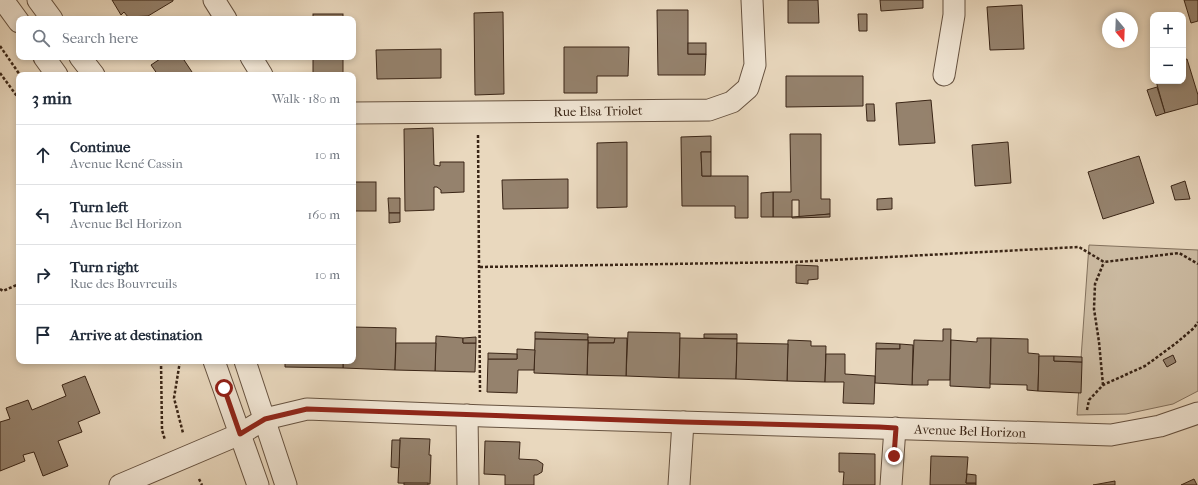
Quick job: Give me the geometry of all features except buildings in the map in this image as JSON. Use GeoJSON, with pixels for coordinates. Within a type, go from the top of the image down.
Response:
{"type":"FeatureCollection","features":[{"type":"Feature","properties":{"kind":"street"},"geometry":{"type":"LineString","coordinates":[[3,0],[16,18]]}},
{"type":"Feature","properties":{"kind":"street"},"geometry":{"type":"LineString","coordinates":[[38,0],[50,16]]}},
{"type":"Feature","properties":{"kind":"street"},"geometry":{"type":"LineString","coordinates":[[214,0],[224,16]]}},
{"type":"Feature","properties":{"kind":"street","name":"Rue Elsa Triolet"},"geometry":{"type":"LineString","coordinates":[[356,114],[709,110],[732,102],[748,88],[755,66],[752,0]]}},
{"type":"Feature","properties":{"kind":"street"},"geometry":{"type":"LineString","coordinates":[[944,75],[954,15],[954,0]]}},
{"type":"Feature","properties":{"kind":"street"},"geometry":{"type":"LineString","coordinates":[[46,60],[55,72]]}},
{"type":"Feature","properties":{"kind":"street"},"geometry":{"type":"LineString","coordinates":[[82,60],[92,72]]}},
{"type":"Feature","properties":{"kind":"street"},"geometry":{"type":"LineString","coordinates":[[253,60],[260,72]]}},
{"type":"Feature","properties":{"kind":"street"},"geometry":{"type":"LineString","coordinates":[[215,364],[258,485]]}},
{"type":"Feature","properties":{"kind":"street"},"geometry":{"type":"LineString","coordinates":[[246,364],[286,485]]}},
{"type":"Feature","properties":{"kind":"street","name":"Avenue Bel Horizon"},"geometry":{"type":"LineString","coordinates":[[120,485],[240,434],[265,419],[307,409],[1081,435],[1111,435],[1160,426],[1198,414]]}},
{"type":"Feature","properties":{"kind":"street"},"geometry":{"type":"LineString","coordinates":[[468,485],[474,415]]}},
{"type":"Feature","properties":{"kind":"street"},"geometry":{"type":"LineString","coordinates":[[680,485],[683,422]]}},
{"type":"Feature","properties":{"kind":"street"},"geometry":{"type":"LineString","coordinates":[[891,485],[896,428]]}},
{"type":"Feature","properties":{"kind":"path"},"geometry":{"type":"LineString","coordinates":[[0,46],[18,72]]}},
{"type":"Feature","properties":{"kind":"path"},"geometry":{"type":"LineString","coordinates":[[0,73],[16,96]]}},
{"type":"Feature","properties":{"kind":"path"},"geometry":{"type":"LineString","coordinates":[[474,415],[480,268],[478,112]]}},
{"type":"Feature","properties":{"kind":"path"},"geometry":{"type":"LineString","coordinates":[[480,268],[793,262],[1080,247],[1104,262],[1179,253],[1198,264]]}},
{"type":"Feature","properties":{"kind":"path"},"geometry":{"type":"LineString","coordinates":[[1103,385],[1094,309],[1095,284],[1104,262]]}},
{"type":"Feature","properties":{"kind":"path"},"geometry":{"type":"LineString","coordinates":[[0,289],[3,290],[16,285]]}},
{"type":"Feature","properties":{"kind":"path"},"geometry":{"type":"LineString","coordinates":[[1081,435],[1089,400],[1103,385],[1145,366],[1175,344],[1194,328],[1198,322]]}},
{"type":"Feature","properties":{"kind":"path"},"geometry":{"type":"LineString","coordinates":[[161,364],[162,430],[173,463]]}},
{"type":"Feature","properties":{"kind":"path"},"geometry":{"type":"LineString","coordinates":[[180,364],[174,398],[183,434]]}},
{"type":"Feature","properties":{"kind":"shaded area"},"geometry":{"type":"Polygon","coordinates":[[[1089,245],[1198,250],[1198,391],[1173,404],[1126,414],[1077,415],[1089,245]]]}},
{"type":"Feature","properties":{"kind":"route"},"geometry":{"type":"LineString","coordinates":[[224,388],[240,434],[265,419],[307,409],[485,416],[879,427],[896,428],[894,456]]}}]}
